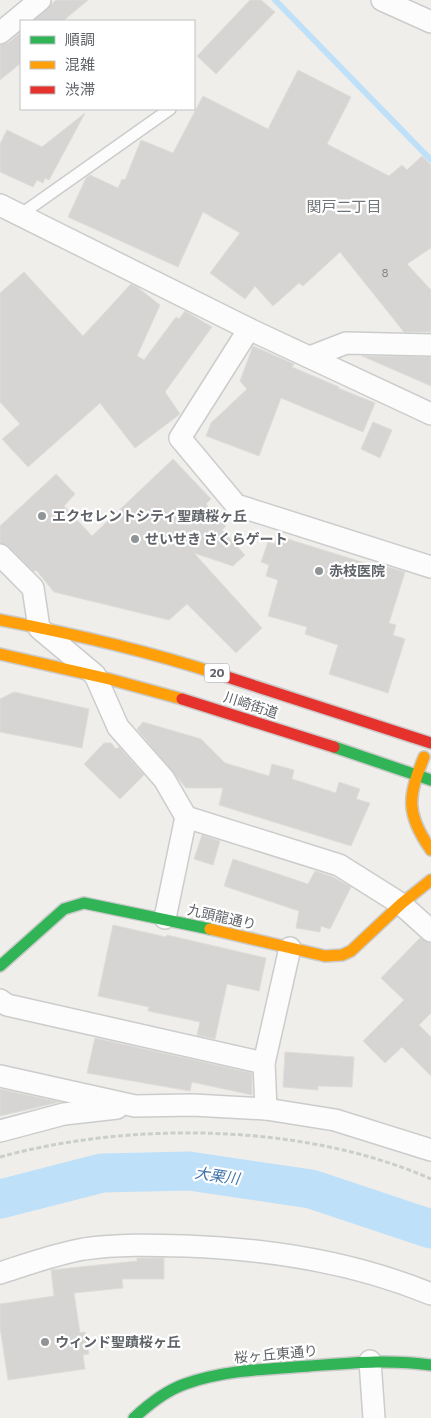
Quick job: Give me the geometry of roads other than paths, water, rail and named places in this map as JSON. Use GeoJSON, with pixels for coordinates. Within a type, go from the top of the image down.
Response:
{"type":"FeatureCollection","features":[{"type":"Feature","properties":{"kind":"main road","name":"川崎街道"},"geometry":{"type":"LineString","coordinates":[[0,620],[182,662],[431,741]]}},
{"type":"Feature","properties":{"kind":"main road","name":"川崎街道"},"geometry":{"type":"LineString","coordinates":[[0,654],[95,675],[190,701],[431,780]]}},
{"type":"Feature","properties":{"kind":"main road","name":"20"},"geometry":{"type":"LineString","coordinates":[[431,741],[417,774],[409,802],[412,820],[431,850]]}},
{"type":"Feature","properties":{"kind":"main road","name":"九頭龍通り"},"geometry":{"type":"LineString","coordinates":[[0,966],[64,910],[74,904],[93,903],[325,956],[342,955],[357,946],[401,904],[431,880]]}},
{"type":"Feature","properties":{"kind":"main road","name":"桜ヶ丘東通り"},"geometry":{"type":"LineString","coordinates":[[134,1418],[156,1399],[184,1385],[224,1374],[370,1361],[404,1360],[431,1365]]}},
{"type":"Feature","properties":{"kind":"street"},"geometry":{"type":"LineString","coordinates":[[0,33],[40,0]]}},
{"type":"Feature","properties":{"kind":"street"},"geometry":{"type":"LineString","coordinates":[[382,0],[431,22]]}},
{"type":"Feature","properties":{"kind":"street"},"geometry":{"type":"LineString","coordinates":[[0,205],[249,329],[431,414]]}},
{"type":"Feature","properties":{"kind":"street"},"geometry":{"type":"LineString","coordinates":[[249,329],[180,438],[236,504],[431,567]]}},
{"type":"Feature","properties":{"kind":"street"},"geometry":{"type":"LineString","coordinates":[[310,357],[346,343],[431,345]]}},
{"type":"Feature","properties":{"kind":"street"},"geometry":{"type":"LineString","coordinates":[[0,555],[33,588],[39,628],[95,675],[118,727],[164,779],[186,817],[165,918]]}},
{"type":"Feature","properties":{"kind":"street"},"geometry":{"type":"LineString","coordinates":[[186,817],[338,865],[401,904],[431,931]]}},
{"type":"Feature","properties":{"kind":"street"},"geometry":{"type":"LineString","coordinates":[[266,1109],[264,1062],[290,948]]}},
{"type":"Feature","properties":{"kind":"street"},"geometry":{"type":"LineString","coordinates":[[0,1000],[8,1005],[264,1062]]}},
{"type":"Feature","properties":{"kind":"street"},"geometry":{"type":"LineString","coordinates":[[0,1076],[135,1106]]}},
{"type":"Feature","properties":{"kind":"street"},"geometry":{"type":"LineString","coordinates":[[0,1130],[64,1114],[135,1106],[193,1105],[266,1109],[335,1120],[431,1150]]}},
{"type":"Feature","properties":{"kind":"street"},"geometry":{"type":"LineString","coordinates":[[0,1273],[84,1249],[140,1245],[215,1247],[276,1253],[328,1262],[385,1277],[431,1294]]}},
{"type":"Feature","properties":{"kind":"street"},"geometry":{"type":"LineString","coordinates":[[370,1361],[374,1418]]}},
{"type":"Feature","properties":{"kind":"lane"},"geometry":{"type":"LineString","coordinates":[[20,215],[169,110]]}},
{"type":"Feature","properties":{"kind":"waterway"},"geometry":{"type":"LineString","coordinates":[[275,0],[431,160]]}},
{"type":"Feature","properties":{"kind":"waterway","name":"大栗川"},"geometry":{"type":"LineString","coordinates":[[0,1199],[102,1173],[189,1171],[311,1189],[431,1229]]}},
{"type":"Feature","properties":{"kind":"place","name":"エクセレントシティ聖蹟桜ヶ丘"},"geometry":{"type":"Point","coordinates":[42,516]}},
{"type":"Feature","properties":{"kind":"place","name":"せいせき さくらゲート"},"geometry":{"type":"Point","coordinates":[135,539]}},
{"type":"Feature","properties":{"kind":"place","name":"赤枝医院"},"geometry":{"type":"Point","coordinates":[319,571]}},
{"type":"Feature","properties":{"kind":"place","name":"ウィンド聖蹟桜ヶ丘"},"geometry":{"type":"Point","coordinates":[45,1342]}},
{"type":"Feature","properties":{"kind":"district","name":"関戸二丁目"},"geometry":{"type":"Point","coordinates":[344,207]}}]}
